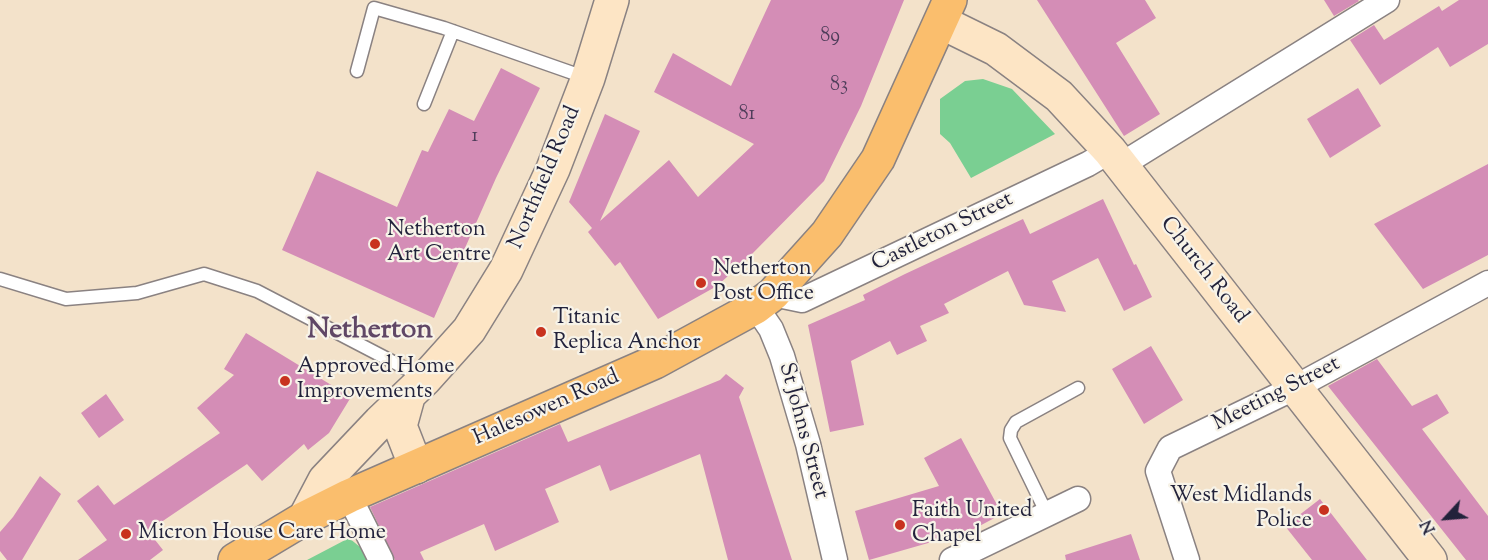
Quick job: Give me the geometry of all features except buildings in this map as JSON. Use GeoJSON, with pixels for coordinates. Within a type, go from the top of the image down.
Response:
{"type":"FeatureCollection","features":[{"type":"Feature","properties":{"kind":"main road","name":"Halesowen Road"},"geometry":{"type":"LineString","coordinates":[[235,560],[305,518],[349,496],[656,362],[765,300],[827,234],[878,159],[946,11]]}},
{"type":"Feature","properties":{"kind":"street","name":"Northfield Road"},"geometry":{"type":"LineString","coordinates":[[305,518],[325,480],[416,388],[469,330],[506,270],[553,169],[588,78],[612,0]]}},
{"type":"Feature","properties":{"kind":"street","name":"Castleton Street"},"geometry":{"type":"LineString","coordinates":[[765,300],[802,300],[1088,164],[1116,158],[1388,0]]}},
{"type":"Feature","properties":{"kind":"street","name":"Church Road"},"geometry":{"type":"LineString","coordinates":[[946,11],[1059,96],[1116,158],[1430,560]]}},
{"type":"Feature","properties":{"kind":"street","name":"Meeting Street"},"geometry":{"type":"LineString","coordinates":[[1187,560],[1158,471],[1170,448],[1294,388],[1488,283]]}},
{"type":"Feature","properties":{"kind":"street","name":"St Johns Street"},"geometry":{"type":"LineString","coordinates":[[765,300],[771,328],[782,356],[808,444],[835,560]]}},
{"type":"Feature","properties":{"kind":"street","name":"Northfield Road"},"geometry":{"type":"LineString","coordinates":[[416,388],[400,426],[416,468]]}},
{"type":"Feature","properties":{"kind":"street"},"geometry":{"type":"LineString","coordinates":[[349,496],[381,560]]}},
{"type":"Feature","properties":{"kind":"street"},"geometry":{"type":"LineString","coordinates":[[952,560],[1078,499]]}},
{"type":"Feature","properties":{"kind":"lane"},"geometry":{"type":"LineString","coordinates":[[357,71],[374,8],[453,31],[588,78]]}},
{"type":"Feature","properties":{"kind":"lane"},"geometry":{"type":"LineString","coordinates":[[424,104],[453,31]]}},
{"type":"Feature","properties":{"kind":"lane"},"geometry":{"type":"LineString","coordinates":[[0,279],[66,298],[137,294],[204,274],[257,291],[416,388]]}},
{"type":"Feature","properties":{"kind":"lane"},"geometry":{"type":"LineString","coordinates":[[1047,514],[1010,438],[1011,430],[1016,422],[1078,388]]}},
{"type":"Feature","properties":{"kind":"green space"},"geometry":{"type":"Polygon","coordinates":[[[983,79],[1012,89],[1055,134],[971,178],[950,143],[940,134],[940,99],[965,81],[983,79]]]}},
{"type":"Feature","properties":{"kind":"green space"},"geometry":{"type":"Polygon","coordinates":[[[349,538],[360,547],[367,560],[307,560],[349,538]]]}},
{"type":"Feature","properties":{"kind":"place","name":"Netherton Art Centre"},"geometry":{"type":"Point","coordinates":[375,244]}},
{"type":"Feature","properties":{"kind":"place","name":"Netherton Post Office"},"geometry":{"type":"Point","coordinates":[701,283]}},
{"type":"Feature","properties":{"kind":"place","name":"Titanic Replica Anchor"},"geometry":{"type":"Point","coordinates":[541,332]}},
{"type":"Feature","properties":{"kind":"place","name":"Approved Home Improvements"},"geometry":{"type":"Point","coordinates":[285,381]}},
{"type":"Feature","properties":{"kind":"place","name":"West Midlands Police"},"geometry":{"type":"Point","coordinates":[1324,510]}},
{"type":"Feature","properties":{"kind":"place","name":"Faith United Chapel"},"geometry":{"type":"Point","coordinates":[900,525]}},
{"type":"Feature","properties":{"kind":"place","name":"Micron House Care Home"},"geometry":{"type":"Point","coordinates":[126,534]}},
{"type":"Feature","properties":{"kind":"district","name":"Netherton"},"geometry":{"type":"Point","coordinates":[370,332]}}]}
